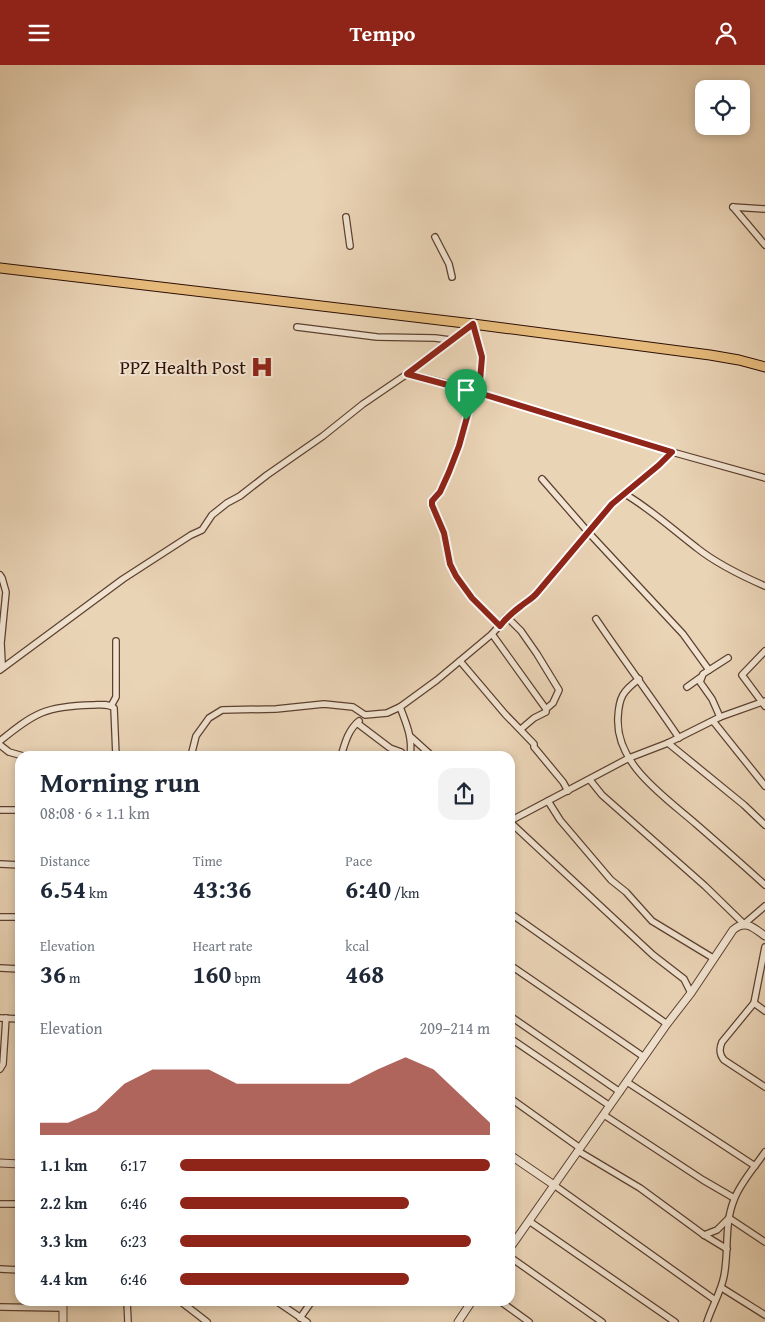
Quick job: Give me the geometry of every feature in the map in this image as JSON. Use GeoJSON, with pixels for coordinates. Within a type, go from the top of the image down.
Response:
{"type":"FeatureCollection","features":[{"type":"Feature","properties":{"kind":"highway"},"geometry":{"type":"LineString","coordinates":[[0,268],[473,324],[710,355],[765,367]]}},
{"type":"Feature","properties":{"kind":"street"},"geometry":{"type":"LineString","coordinates":[[765,209],[733,207],[765,245]]}},
{"type":"Feature","properties":{"kind":"street"},"geometry":{"type":"LineString","coordinates":[[346,217],[350,246]]}},
{"type":"Feature","properties":{"kind":"street"},"geometry":{"type":"LineString","coordinates":[[435,237],[449,264],[452,277]]}},
{"type":"Feature","properties":{"kind":"street"},"geometry":{"type":"LineString","coordinates":[[0,670],[123,579],[202,529],[212,515],[323,436],[363,404],[407,374],[473,324],[482,357],[477,393],[449,472],[440,492],[432,501],[432,505],[444,533],[450,564],[456,576],[472,598],[500,626]]}},
{"type":"Feature","properties":{"kind":"street"},"geometry":{"type":"LineString","coordinates":[[297,327],[377,337],[435,337],[450,340]]}},
{"type":"Feature","properties":{"kind":"street"},"geometry":{"type":"LineString","coordinates":[[407,374],[765,478]]}},
{"type":"Feature","properties":{"kind":"street"},"geometry":{"type":"LineString","coordinates":[[192,751],[196,736],[209,718],[222,711],[276,709],[324,704],[353,707],[364,715],[387,713],[400,707],[429,687],[500,626],[507,617],[531,600],[612,504],[672,452]]}},
{"type":"Feature","properties":{"kind":"street"},"geometry":{"type":"LineString","coordinates":[[542,479],[589,533],[683,634],[709,670]]}},
{"type":"Feature","properties":{"kind":"street"},"geometry":{"type":"LineString","coordinates":[[625,494],[664,520],[713,559],[765,587]]}},
{"type":"Feature","properties":{"kind":"street"},"geometry":{"type":"LineString","coordinates":[[0,575],[6,592],[0,670]]}},
{"type":"Feature","properties":{"kind":"street"},"geometry":{"type":"LineString","coordinates":[[0,582],[5,587]]}},
{"type":"Feature","properties":{"kind":"street"},"geometry":{"type":"LineString","coordinates":[[507,617],[521,631],[558,685],[559,690],[553,703],[546,709],[546,712],[534,718],[521,729]]}},
{"type":"Feature","properties":{"kind":"street"},"geometry":{"type":"LineString","coordinates":[[596,619],[679,738]]}},
{"type":"Feature","properties":{"kind":"street"},"geometry":{"type":"LineString","coordinates":[[492,633],[546,709]]}},
{"type":"Feature","properties":{"kind":"street"},"geometry":{"type":"LineString","coordinates":[[111,706],[116,697],[116,641]]}},
{"type":"Feature","properties":{"kind":"street"},"geometry":{"type":"LineString","coordinates":[[515,818],[628,758],[668,743],[720,717],[764,703],[742,675],[765,651]]}},
{"type":"Feature","properties":{"kind":"street"},"geometry":{"type":"LineString","coordinates":[[686,687],[728,658]]}},
{"type":"Feature","properties":{"kind":"street"},"geometry":{"type":"LineString","coordinates":[[460,661],[505,714],[534,744],[534,747],[563,782],[568,791]]}},
{"type":"Feature","properties":{"kind":"street"},"geometry":{"type":"LineString","coordinates":[[701,677],[700,682],[712,699],[720,717]]}},
{"type":"Feature","properties":{"kind":"street"},"geometry":{"type":"LineString","coordinates":[[639,679],[626,689],[621,696],[619,706],[617,727],[628,758],[635,768],[663,795],[765,885]]}},
{"type":"Feature","properties":{"kind":"street"},"geometry":{"type":"LineString","coordinates":[[15,754],[10,752],[0,743],[26,720],[39,712],[71,706],[111,706]]}},
{"type":"Feature","properties":{"kind":"street"},"geometry":{"type":"LineString","coordinates":[[111,706],[114,708],[115,713],[116,751]]}},
{"type":"Feature","properties":{"kind":"street"},"geometry":{"type":"LineString","coordinates":[[400,707],[412,744],[411,751]]}},
{"type":"Feature","properties":{"kind":"street"},"geometry":{"type":"LineString","coordinates":[[342,751],[346,737],[353,725],[358,723],[364,715]]}},
{"type":"Feature","properties":{"kind":"street"},"geometry":{"type":"LineString","coordinates":[[713,721],[765,786]]}},
{"type":"Feature","properties":{"kind":"street"},"geometry":{"type":"LineString","coordinates":[[358,723],[390,748],[398,751]]}},
{"type":"Feature","properties":{"kind":"street"},"geometry":{"type":"LineString","coordinates":[[410,737],[426,751]]}},
{"type":"Feature","properties":{"kind":"street"},"geometry":{"type":"LineString","coordinates":[[668,743],[744,805],[765,825]]}},
{"type":"Feature","properties":{"kind":"street"},"geometry":{"type":"LineString","coordinates":[[590,780],[602,795],[706,886],[744,924],[765,936]]}},
{"type":"Feature","properties":{"kind":"street"},"geometry":{"type":"LineString","coordinates":[[548,801],[560,820],[610,880],[626,892],[652,921],[713,957]]}},
{"type":"Feature","properties":{"kind":"street"},"geometry":{"type":"LineString","coordinates":[[0,810],[15,810]]}},
{"type":"Feature","properties":{"kind":"street"},"geometry":{"type":"LineString","coordinates":[[515,826],[653,955],[684,979],[691,993]]}},
{"type":"Feature","properties":{"kind":"street"},"geometry":{"type":"LineString","coordinates":[[0,865],[15,865]]}},
{"type":"Feature","properties":{"kind":"street"},"geometry":{"type":"LineString","coordinates":[[515,1236],[529,1221],[667,1023],[691,993],[732,930],[738,925],[744,924],[765,906]]}},
{"type":"Feature","properties":{"kind":"street"},"geometry":{"type":"LineString","coordinates":[[0,917],[15,917]]}},
{"type":"Feature","properties":{"kind":"street"},"geometry":{"type":"LineString","coordinates":[[515,917],[667,1023]]}},
{"type":"Feature","properties":{"kind":"street"},"geometry":{"type":"LineString","coordinates":[[765,947],[754,1003],[719,1047],[720,1055],[724,1059],[765,1087]]}},
{"type":"Feature","properties":{"kind":"street"},"geometry":{"type":"LineString","coordinates":[[0,968],[15,969]]}},
{"type":"Feature","properties":{"kind":"street"},"geometry":{"type":"LineString","coordinates":[[515,968],[644,1057]]}},
{"type":"Feature","properties":{"kind":"street"},"geometry":{"type":"LineString","coordinates":[[754,1003],[765,1011]]}},
{"type":"Feature","properties":{"kind":"street"},"geometry":{"type":"LineString","coordinates":[[0,1069],[3,1064],[3,1018]]}},
{"type":"Feature","properties":{"kind":"street"},"geometry":{"type":"LineString","coordinates":[[515,1019],[620,1092]]}},
{"type":"Feature","properties":{"kind":"street"},"geometry":{"type":"LineString","coordinates":[[515,1041],[610,1106]]}},
{"type":"Feature","properties":{"kind":"street"},"geometry":{"type":"LineString","coordinates":[[627,1081],[755,1166]]}},
{"type":"Feature","properties":{"kind":"street"},"geometry":{"type":"LineString","coordinates":[[515,1102],[579,1149],[640,1188],[704,1235],[727,1249]]}},
{"type":"Feature","properties":{"kind":"street"},"geometry":{"type":"LineString","coordinates":[[604,1115],[734,1198]]}},
{"type":"Feature","properties":{"kind":"street"},"geometry":{"type":"LineString","coordinates":[[707,1322],[715,1299],[722,1288],[726,1268],[729,1218],[734,1198],[755,1166],[762,1161],[765,1152]]}},
{"type":"Feature","properties":{"kind":"street"},"geometry":{"type":"LineString","coordinates":[[515,1158],[715,1299]]}},
{"type":"Feature","properties":{"kind":"street"},"geometry":{"type":"LineString","coordinates":[[0,1163],[15,1164]]}},
{"type":"Feature","properties":{"kind":"street"},"geometry":{"type":"LineString","coordinates":[[0,1204],[15,1204]]}},
{"type":"Feature","properties":{"kind":"street"},"geometry":{"type":"LineString","coordinates":[[704,1235],[717,1230],[729,1218]]}},
{"type":"Feature","properties":{"kind":"street"},"geometry":{"type":"LineString","coordinates":[[729,1218],[765,1242]]}},
{"type":"Feature","properties":{"kind":"street"},"geometry":{"type":"LineString","coordinates":[[529,1221],[675,1322]]}},
{"type":"Feature","properties":{"kind":"street"},"geometry":{"type":"LineString","coordinates":[[515,1261],[602,1322]]}},
{"type":"Feature","properties":{"kind":"street"},"geometry":{"type":"LineString","coordinates":[[0,1269],[15,1270]]}},
{"type":"Feature","properties":{"kind":"street"},"geometry":{"type":"LineString","coordinates":[[722,1288],[765,1315]]}},
{"type":"Feature","properties":{"kind":"street"},"geometry":{"type":"LineString","coordinates":[[0,1307],[31,1306]]}},
{"type":"Feature","properties":{"kind":"street"},"geometry":{"type":"LineString","coordinates":[[62,1306],[62,1322]]}},
{"type":"Feature","properties":{"kind":"street"},"geometry":{"type":"LineString","coordinates":[[127,1306],[128,1322]]}},
{"type":"Feature","properties":{"kind":"street"},"geometry":{"type":"LineString","coordinates":[[186,1306],[207,1322]]}},
{"type":"Feature","properties":{"kind":"street"},"geometry":{"type":"LineString","coordinates":[[283,1306],[307,1322]]}},
{"type":"Feature","properties":{"kind":"street"},"geometry":{"type":"LineString","coordinates":[[300,1318],[308,1306]]}},
{"type":"Feature","properties":{"kind":"street"},"geometry":{"type":"LineString","coordinates":[[458,1322],[469,1306]]}},
{"type":"Feature","properties":{"kind":"street"},"geometry":{"type":"LineString","coordinates":[[507,1306],[529,1322]]}},
{"type":"Feature","properties":{"kind":"place","name":"PPZ Health Post"},"geometry":{"type":"Point","coordinates":[262,367]}},
{"type":"Feature","properties":{"kind":"route"},"geometry":{"type":"LineString","coordinates":[[473,324],[482,357],[479,393],[672,452],[612,504],[531,600],[507,617],[500,626],[472,598],[456,576],[448,557],[444,533],[432,505],[432,501],[440,492],[449,472],[466,420],[474,392],[407,374],[473,324]]}}]}
